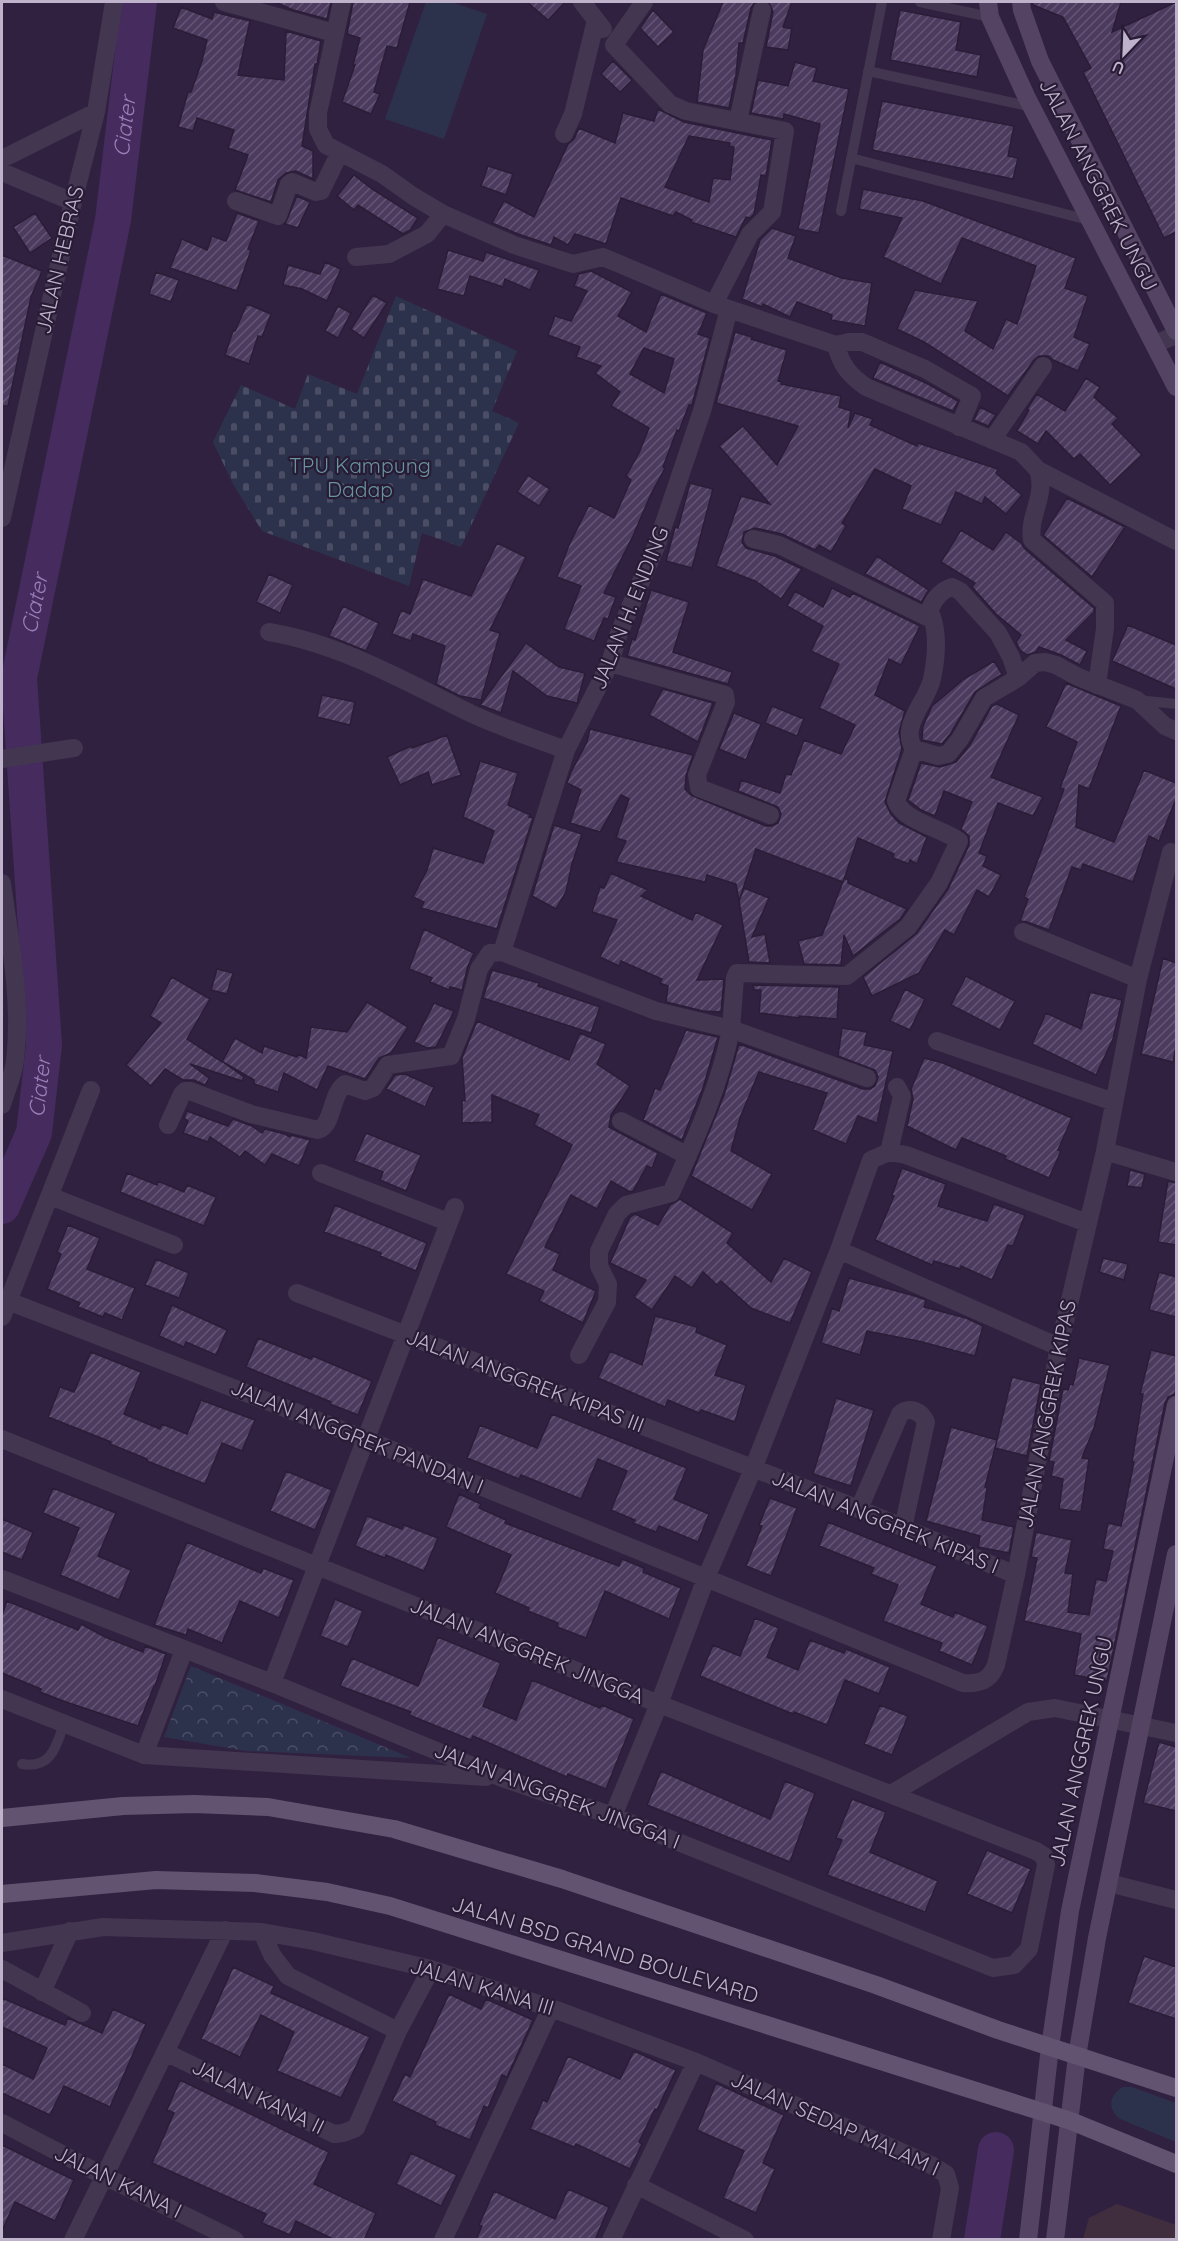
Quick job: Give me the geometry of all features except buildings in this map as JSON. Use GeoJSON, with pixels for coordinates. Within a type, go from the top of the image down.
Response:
{"type":"FeatureCollection","features":[{"type":"Feature","properties":{"kind":"main road"},"geometry":{"type":"LineString","coordinates":[[2,1818],[123,1806],[194,1804],[268,1807],[394,1829],[562,1879],[1176,2088]]}},
{"type":"Feature","properties":{"kind":"main road","name":"JALAN BSD GRAND BOULEVARD"},"geometry":{"type":"LineString","coordinates":[[2,1894],[156,1880],[255,1883],[327,1892],[401,1909],[1071,2121],[1176,2164]]}},
{"type":"Feature","properties":{"kind":"street","name":"JALAN HEBRAS"},"geometry":{"type":"LineString","coordinates":[[2,518],[72,202],[96,112],[114,2]]}},
{"type":"Feature","properties":{"kind":"street"},"geometry":{"type":"LineString","coordinates":[[224,2],[334,33]]}},
{"type":"Feature","properties":{"kind":"street"},"geometry":{"type":"LineString","coordinates":[[342,2],[318,112],[318,129],[326,145],[382,174],[443,214],[514,245],[573,264],[603,257],[722,307],[836,345],[862,342],[925,369],[972,396],[959,427]]}},
{"type":"Feature","properties":{"kind":"street"},"geometry":{"type":"LineString","coordinates":[[582,2],[614,45],[670,104],[686,111],[738,121],[762,10]]}},
{"type":"Feature","properties":{"kind":"street"},"geometry":{"type":"LineString","coordinates":[[614,45],[644,2]]}},
{"type":"Feature","properties":{"kind":"street","name":"JALAN ANGGREK UNGU"},"geometry":{"type":"LineString","coordinates":[[1021,2],[1040,61],[1176,331]]}},
{"type":"Feature","properties":{"kind":"street","name":"JALAN ANGGREK UNGU"},"geometry":{"type":"LineString","coordinates":[[989,9],[1032,107],[1176,387]]}},
{"type":"Feature","properties":{"kind":"street"},"geometry":{"type":"LineString","coordinates":[[564,134],[573,114],[596,20]]}},
{"type":"Feature","properties":{"kind":"street"},"geometry":{"type":"LineString","coordinates":[[2,159],[96,112]]}},
{"type":"Feature","properties":{"kind":"street","name":"JALAN H. ENDING"},"geometry":{"type":"LineString","coordinates":[[502,952],[566,750],[610,663],[619,633],[661,533],[702,411],[722,307],[750,234],[772,212],[785,134],[783,130],[738,121]]}},
{"type":"Feature","properties":{"kind":"street"},"geometry":{"type":"LineString","coordinates":[[236,201],[278,216],[289,184],[292,182],[316,192],[321,191],[340,152]]}},
{"type":"Feature","properties":{"kind":"street"},"geometry":{"type":"LineString","coordinates":[[2,172],[72,202]]}},
{"type":"Feature","properties":{"kind":"street"},"geometry":{"type":"LineString","coordinates":[[356,257],[389,254],[427,234],[443,214]]}},
{"type":"Feature","properties":{"kind":"street"},"geometry":{"type":"LineString","coordinates":[[1155,344],[1176,335]]}},
{"type":"Feature","properties":{"kind":"street"},"geometry":{"type":"LineString","coordinates":[[836,345],[839,360],[850,376],[866,387],[1021,452],[1038,470],[1176,542]]}},
{"type":"Feature","properties":{"kind":"street"},"geometry":{"type":"LineString","coordinates":[[992,440],[1043,366]]}},
{"type":"Feature","properties":{"kind":"street"},"geometry":{"type":"LineString","coordinates":[[1038,470],[1042,481],[1041,495],[1032,522],[1032,540],[1105,603],[1105,628],[1097,685]]}},
{"type":"Feature","properties":{"kind":"street"},"geometry":{"type":"LineString","coordinates":[[753,539],[779,545],[927,617],[932,617],[935,650],[932,681],[910,731],[909,742],[914,749],[938,756],[948,754],[960,739],[984,698],[1018,678],[1035,663],[1046,662],[1137,700],[1165,726],[1176,731]]}},
{"type":"Feature","properties":{"kind":"street"},"geometry":{"type":"LineString","coordinates":[[927,617],[933,601],[945,589],[952,587],[960,591],[998,633],[1011,657],[1018,678]]}},
{"type":"Feature","properties":{"kind":"street"},"geometry":{"type":"LineString","coordinates":[[269,632],[298,636],[379,667],[474,715],[566,750]]}},
{"type":"Feature","properties":{"kind":"street"},"geometry":{"type":"LineString","coordinates":[[610,663],[724,695],[726,702],[697,775],[699,788],[770,815]]}},
{"type":"Feature","properties":{"kind":"street"},"geometry":{"type":"LineString","coordinates":[[2,759],[74,748]]}},
{"type":"Feature","properties":{"kind":"street"},"geometry":{"type":"LineString","coordinates":[[579,1355],[607,1302],[608,1284],[599,1266],[598,1251],[617,1214],[626,1204],[672,1192],[700,1129],[727,1053],[737,973],[847,976],[908,927],[939,883],[959,841],[913,818],[898,807],[896,801],[914,749]]}},
{"type":"Feature","properties":{"kind":"street","name":"JALAN ANGGREK KIPAS"},"geometry":{"type":"LineString","coordinates":[[706,1578],[963,1683],[985,1680],[993,1674],[1016,1575],[1059,1347],[1105,1151],[1138,979],[1171,852]]}},
{"type":"Feature","properties":{"kind":"street"},"geometry":{"type":"LineString","coordinates":[[2,883],[13,959],[17,1022],[15,1063],[2,1105]]}},
{"type":"Feature","properties":{"kind":"street"},"geometry":{"type":"LineString","coordinates":[[1023,932],[1138,979]]}},
{"type":"Feature","properties":{"kind":"street"},"geometry":{"type":"LineString","coordinates":[[168,1125],[182,1095],[190,1091],[251,1114],[318,1130],[323,1129],[327,1124],[339,1088],[345,1084],[365,1091],[373,1088],[388,1065],[451,1056],[466,1019],[479,969],[490,953],[502,952],[656,1011],[731,1029],[867,1078]]}},
{"type":"Feature","properties":{"kind":"street"},"geometry":{"type":"LineString","coordinates":[[937,1041],[1114,1102]]}},
{"type":"Feature","properties":{"kind":"street"},"geometry":{"type":"LineString","coordinates":[[897,1087],[902,1096],[897,1153]]}},
{"type":"Feature","properties":{"kind":"street"},"geometry":{"type":"LineString","coordinates":[[5,1309],[91,1090]]}},
{"type":"Feature","properties":{"kind":"street"},"geometry":{"type":"LineString","coordinates":[[621,1121],[688,1156]]}},
{"type":"Feature","properties":{"kind":"street"},"geometry":{"type":"LineString","coordinates":[[1105,1151],[1176,1172]]}},
{"type":"Feature","properties":{"kind":"street"},"geometry":{"type":"LineString","coordinates":[[613,1816],[659,1704],[706,1578],[753,1469],[839,1250],[871,1160],[897,1153],[1087,1223]]}},
{"type":"Feature","properties":{"kind":"street"},"geometry":{"type":"LineString","coordinates":[[272,1683],[452,1215],[321,1173]]}},
{"type":"Feature","properties":{"kind":"street"},"geometry":{"type":"LineString","coordinates":[[50,1196],[174,1245]]}},
{"type":"Feature","properties":{"kind":"street"},"geometry":{"type":"LineString","coordinates":[[839,1250],[1059,1347]]}},
{"type":"Feature","properties":{"kind":"street","name":"JALAN ANGGREK KIPAS III"},"geometry":{"type":"LineString","coordinates":[[297,1293],[753,1469]]}},
{"type":"Feature","properties":{"kind":"street","name":"JALAN ANGGREK PANDAN I"},"geometry":{"type":"LineString","coordinates":[[5,1309],[365,1439],[706,1578]]}},
{"type":"Feature","properties":{"kind":"street","name":"JALAN ANGGREK UNGU"},"geometry":{"type":"LineString","coordinates":[[1028,2240],[1050,2047],[1070,1911],[1176,1405]]}},
{"type":"Feature","properties":{"kind":"street"},"geometry":{"type":"LineString","coordinates":[[859,1509],[900,1414],[908,1410],[916,1411],[922,1414],[926,1422],[903,1528]]}},
{"type":"Feature","properties":{"kind":"street","name":"JALAN ANGGREK JINGGA"},"geometry":{"type":"LineString","coordinates":[[2,1438],[659,1704],[1036,1851],[1044,1856],[1047,1865]]}},
{"type":"Feature","properties":{"kind":"street","name":"JALAN ANGGREK KIPAS I"},"geometry":{"type":"LineString","coordinates":[[753,1469],[859,1509],[1016,1575]]}},
{"type":"Feature","properties":{"kind":"street"},"geometry":{"type":"LineString","coordinates":[[1055,2240],[1077,2056],[1109,1883],[1176,1554]]}},
{"type":"Feature","properties":{"kind":"street","name":"JALAN ANGGREK JINGGA I"},"geometry":{"type":"LineString","coordinates":[[2,1579],[272,1683],[502,1778],[613,1816],[993,1968],[1014,1965],[1029,1949],[1047,1865]]}},
{"type":"Feature","properties":{"kind":"street"},"geometry":{"type":"LineString","coordinates":[[144,1755],[184,1650]]}},
{"type":"Feature","properties":{"kind":"street"},"geometry":{"type":"LineString","coordinates":[[2,1699],[144,1755],[502,1778]]}},
{"type":"Feature","properties":{"kind":"street"},"geometry":{"type":"LineString","coordinates":[[891,1794],[1028,1712],[1054,1707],[1176,1733]]}},
{"type":"Feature","properties":{"kind":"street"},"geometry":{"type":"LineString","coordinates":[[1109,1883],[1176,1900]]}},
{"type":"Feature","properties":{"kind":"street","name":"JALAN KANA III"},"geometry":{"type":"LineString","coordinates":[[2,1942],[70,1930],[103,1927],[262,1932],[313,1941],[431,1969],[551,2008],[696,2062]]}},
{"type":"Feature","properties":{"kind":"street"},"geometry":{"type":"LineString","coordinates":[[42,1992],[70,1930]]}},
{"type":"Feature","properties":{"kind":"street"},"geometry":{"type":"LineString","coordinates":[[73,2240],[225,1930]]}},
{"type":"Feature","properties":{"kind":"street"},"geometry":{"type":"LineString","coordinates":[[262,1932],[272,1955],[288,1976],[398,2031]]}},
{"type":"Feature","properties":{"kind":"street"},"geometry":{"type":"LineString","coordinates":[[2,1969],[82,2013]]}},
{"type":"Feature","properties":{"kind":"street","name":"JALAN KANA II"},"geometry":{"type":"LineString","coordinates":[[165,2052],[334,2134],[343,2133],[356,2128],[398,2031],[431,1969]]}},
{"type":"Feature","properties":{"kind":"street"},"geometry":{"type":"LineString","coordinates":[[443,2240],[551,2008]]}},
{"type":"Feature","properties":{"kind":"street"},"geometry":{"type":"LineString","coordinates":[[611,2240],[696,2062]]}},
{"type":"Feature","properties":{"kind":"street","name":"JALAN SEDAP MALAM I"},"geometry":{"type":"LineString","coordinates":[[696,2062],[946,2174],[950,2188],[941,2240]]}},
{"type":"Feature","properties":{"kind":"street","name":"JALAN KANA I"},"geometry":{"type":"LineString","coordinates":[[2,2123],[235,2240]]}},
{"type":"Feature","properties":{"kind":"street"},"geometry":{"type":"LineString","coordinates":[[636,2185],[745,2240]]}},
{"type":"Feature","properties":{"kind":"lane"},"geometry":{"type":"LineString","coordinates":[[841,211],[882,2]]}},
{"type":"Feature","properties":{"kind":"lane"},"geometry":{"type":"LineString","coordinates":[[920,2],[989,9]]}},
{"type":"Feature","properties":{"kind":"lane"},"geometry":{"type":"LineString","coordinates":[[868,71],[1032,107]]}},
{"type":"Feature","properties":{"kind":"lane"},"geometry":{"type":"LineString","coordinates":[[851,158],[1092,221]]}},
{"type":"Feature","properties":{"kind":"lane"},"geometry":{"type":"LineString","coordinates":[[1137,700],[1176,704]]}},
{"type":"Feature","properties":{"kind":"lane"},"geometry":{"type":"LineString","coordinates":[[22,1764],[35,1766],[42,1764],[54,1749],[64,1724]]}},
{"type":"Feature","properties":{"kind":"shaded area"},"geometry":{"type":"Polygon","coordinates":[[[1117,2204],[1176,2225],[1176,2239],[1083,2239],[1089,2218],[1117,2204]]]}},
{"type":"Feature","properties":{"kind":"green space"},"geometry":{"type":"Polygon","coordinates":[[[426,2],[451,2],[487,14],[444,139],[385,119],[426,2]]]}},
{"type":"Feature","properties":{"kind":"green space","name":"TPU Kampung Dadap"},"geometry":{"type":"Polygon","coordinates":[[[396,296],[517,351],[492,411],[519,423],[461,547],[422,533],[409,586],[262,531],[233,484],[213,442],[241,385],[295,409],[308,374],[357,394],[396,296]]]}},
{"type":"Feature","properties":{"kind":"green space"},"geometry":{"type":"Polygon","coordinates":[[[191,1666],[411,1758],[246,1751],[164,1737],[191,1666]]]}},
{"type":"Feature","properties":{"kind":"green space"},"geometry":{"type":"Polygon","coordinates":[[[1123,2087],[1132,2087],[1176,2103],[1176,2142],[1120,2119],[1116,2115],[1112,2107],[1112,2098],[1123,2087]]]}},
{"type":"Feature","properties":{"kind":"waterway","name":"Ciater"},"geometry":{"type":"LineString","coordinates":[[2,1206],[34,1133],[44,1045],[19,678],[113,220],[139,2]]}},
{"type":"Feature","properties":{"kind":"waterway"},"geometry":{"type":"LineString","coordinates":[[982,2240],[996,2150]]}}]}
